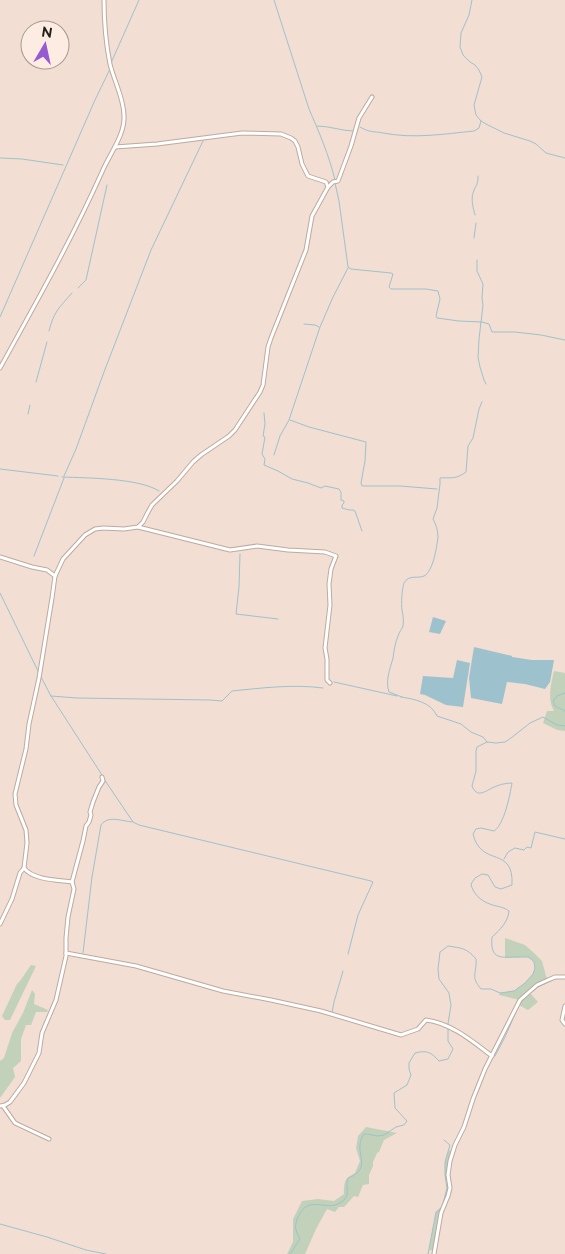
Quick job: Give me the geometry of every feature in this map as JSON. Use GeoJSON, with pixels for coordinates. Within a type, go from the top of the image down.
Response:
{"type":"FeatureCollection","features":[{"type":"Feature","properties":{"kind":"street"},"geometry":{"type":"LineString","coordinates":[[0,368],[73,233],[115,147],[124,124],[119,90],[110,64],[104,0]]}},
{"type":"Feature","properties":{"kind":"street"},"geometry":{"type":"LineString","coordinates":[[0,924],[12,899],[20,873],[24,868],[27,843],[26,830],[16,805],[16,794],[40,678],[54,576],[63,559],[85,535],[95,529],[124,529],[138,526],[143,522],[152,505],[193,462],[235,430],[263,385],[268,347],[306,250],[312,216],[328,186],[338,181],[363,110],[372,96]]}},
{"type":"Feature","properties":{"kind":"street"},"geometry":{"type":"LineString","coordinates":[[115,147],[157,144],[242,133],[281,134],[295,141],[308,176],[326,182],[328,186]]}},
{"type":"Feature","properties":{"kind":"street"},"geometry":{"type":"LineString","coordinates":[[138,526],[230,550],[256,546],[325,552],[336,556],[331,569],[329,584],[330,605],[325,648],[327,680],[330,683]]}},
{"type":"Feature","properties":{"kind":"street"},"geometry":{"type":"LineString","coordinates":[[0,557],[47,570],[54,576]]}},
{"type":"Feature","properties":{"kind":"street"},"geometry":{"type":"LineString","coordinates":[[49,1138],[15,1123],[2,1106],[10,1102],[24,1083],[39,1053],[42,1033],[56,1000],[66,953],[68,917],[74,889],[72,882],[93,802],[103,781],[102,777]]}},
{"type":"Feature","properties":{"kind":"street"},"geometry":{"type":"LineString","coordinates":[[24,868],[28,873],[49,880],[72,882]]}},
{"type":"Feature","properties":{"kind":"street"},"geometry":{"type":"LineString","coordinates":[[66,953],[136,966],[223,991],[320,1011],[401,1035],[418,1029],[426,1020],[454,1029],[492,1056]]}},
{"type":"Feature","properties":{"kind":"street"},"geometry":{"type":"LineString","coordinates":[[434,1254],[441,1213],[450,1188],[448,1168],[453,1149],[464,1127],[480,1082],[492,1056],[520,1000],[537,986],[548,980],[555,977],[565,977]]}},
{"type":"Feature","properties":{"kind":"street"},"geometry":{"type":"LineString","coordinates":[[565,1006],[562,1020],[565,1024]]}},
{"type":"Feature","properties":{"kind":"green space"},"geometry":{"type":"Polygon","coordinates":[[[554,671],[565,673],[565,731],[557,730],[543,723],[547,711],[554,711],[550,696],[554,671]]]}},
{"type":"Feature","properties":{"kind":"green space"},"geometry":{"type":"Polygon","coordinates":[[[505,938],[525,945],[542,961],[548,980],[537,985],[529,992],[538,1002],[528,1010],[517,1004],[520,1000],[499,995],[500,993],[514,991],[525,983],[533,974],[535,968],[534,962],[528,957],[505,958],[505,938]]]}},
{"type":"Feature","properties":{"kind":"green space"},"geometry":{"type":"Polygon","coordinates":[[[31,965],[36,966],[10,1020],[5,1020],[2,1016],[17,984],[31,965]]]}},
{"type":"Feature","properties":{"kind":"green space"},"geometry":{"type":"Polygon","coordinates":[[[32,990],[35,994],[34,1004],[48,1010],[47,1012],[36,1012],[31,1025],[26,1025],[21,1039],[21,1061],[13,1068],[15,1077],[0,1098],[0,1061],[4,1058],[12,1033],[23,1013],[32,990]]]}},
{"type":"Feature","properties":{"kind":"green space"},"geometry":{"type":"Polygon","coordinates":[[[366,1127],[397,1133],[384,1140],[373,1162],[369,1175],[369,1184],[363,1185],[358,1197],[354,1196],[344,1207],[339,1207],[335,1212],[327,1209],[305,1254],[287,1254],[293,1242],[293,1219],[302,1201],[318,1199],[334,1201],[344,1194],[345,1181],[355,1173],[360,1161],[356,1148],[358,1136],[366,1127]]]}},
{"type":"Feature","properties":{"kind":"green space"},"geometry":{"type":"Polygon","coordinates":[[[449,1150],[453,1152],[448,1168],[450,1188],[441,1213],[435,1251],[429,1250],[436,1212],[442,1207],[447,1188],[445,1162],[449,1150]]]}},
{"type":"Feature","properties":{"kind":"water"},"geometry":{"type":"Polygon","coordinates":[[[433,617],[446,621],[440,634],[429,632],[433,617]]]}},
{"type":"Feature","properties":{"kind":"water"},"geometry":{"type":"Polygon","coordinates":[[[474,647],[512,657],[532,660],[554,660],[550,682],[545,689],[507,682],[502,704],[471,698],[469,678],[474,647]]]}},
{"type":"Feature","properties":{"kind":"water"},"geometry":{"type":"Polygon","coordinates":[[[457,660],[470,663],[463,707],[446,705],[420,694],[423,676],[453,678],[457,660]]]}},
{"type":"Feature","properties":{"kind":"waterway"},"geometry":{"type":"LineString","coordinates":[[111,63],[139,0]]}},
{"type":"Feature","properties":{"kind":"waterway"},"geometry":{"type":"LineString","coordinates":[[274,0],[309,109],[327,153],[335,180]]}},
{"type":"Feature","properties":{"kind":"waterway"},"geometry":{"type":"LineString","coordinates":[[472,0],[469,15],[461,33],[460,47],[463,55],[475,65],[482,77],[474,105],[476,115],[481,121],[504,133],[530,141],[546,153],[565,158]]}},
{"type":"Feature","properties":{"kind":"waterway"},"geometry":{"type":"LineString","coordinates":[[0,317],[110,69]]}},
{"type":"Feature","properties":{"kind":"waterway"},"geometry":{"type":"LineString","coordinates":[[360,127],[369,131],[395,135],[429,135],[474,131],[479,128],[481,121]]}},
{"type":"Feature","properties":{"kind":"waterway"},"geometry":{"type":"LineString","coordinates":[[317,126],[353,131]]}},
{"type":"Feature","properties":{"kind":"waterway"},"geometry":{"type":"LineString","coordinates":[[64,476],[151,250],[203,141]]}},
{"type":"Feature","properties":{"kind":"waterway"},"geometry":{"type":"LineString","coordinates":[[0,158],[63,165]]}},
{"type":"Feature","properties":{"kind":"waterway"},"geometry":{"type":"LineString","coordinates":[[475,215],[472,198],[478,176]]}},
{"type":"Feature","properties":{"kind":"waterway"},"geometry":{"type":"LineString","coordinates":[[335,183],[348,267],[351,269],[393,274],[389,287],[391,289],[438,291],[440,299],[437,318],[482,322],[489,324],[492,332],[515,332],[565,340]]}},
{"type":"Feature","properties":{"kind":"waterway"},"geometry":{"type":"LineString","coordinates":[[78,288],[86,280],[107,185]]}},
{"type":"Feature","properties":{"kind":"waterway"},"geometry":{"type":"LineString","coordinates":[[474,238],[476,223]]}},
{"type":"Feature","properties":{"kind":"waterway"},"geometry":{"type":"LineString","coordinates":[[477,260],[477,271],[483,284],[478,357],[486,384]]}},
{"type":"Feature","properties":{"kind":"waterway"},"geometry":{"type":"LineString","coordinates":[[274,455],[280,436],[289,420],[320,327],[348,268]]}},
{"type":"Feature","properties":{"kind":"waterway"},"geometry":{"type":"LineString","coordinates":[[49,331],[55,314],[72,293]]}},
{"type":"Feature","properties":{"kind":"waterway"},"geometry":{"type":"LineString","coordinates":[[304,324],[319,327]]}},
{"type":"Feature","properties":{"kind":"waterway"},"geometry":{"type":"LineString","coordinates":[[36,382],[47,342]]}},
{"type":"Feature","properties":{"kind":"waterway"},"geometry":{"type":"LineString","coordinates":[[402,697],[389,692],[388,675],[396,641],[403,626],[403,585],[408,579],[424,576],[430,569],[436,552],[438,537],[433,519],[437,508],[440,478],[456,477],[466,472],[468,446],[473,438],[482,402]]}},
{"type":"Feature","properties":{"kind":"waterway"},"geometry":{"type":"LineString","coordinates":[[28,414],[30,405]]}},
{"type":"Feature","properties":{"kind":"waterway"},"geometry":{"type":"LineString","coordinates":[[264,413],[263,436],[265,437],[262,454],[265,459],[264,465],[292,479],[321,488],[325,486],[339,489],[341,500],[344,501],[342,508],[355,511],[362,531]]}},
{"type":"Feature","properties":{"kind":"waterway"},"geometry":{"type":"LineString","coordinates":[[290,420],[366,442],[362,486],[400,486],[437,489]]}},
{"type":"Feature","properties":{"kind":"waterway"},"geometry":{"type":"LineString","coordinates":[[0,469],[58,476]]}},
{"type":"Feature","properties":{"kind":"waterway"},"geometry":{"type":"LineString","coordinates":[[62,477],[126,481],[139,483],[159,491]]}},
{"type":"Feature","properties":{"kind":"waterway"},"geometry":{"type":"LineString","coordinates":[[34,556],[64,478]]}},
{"type":"Feature","properties":{"kind":"waterway"},"geometry":{"type":"LineString","coordinates":[[240,554],[236,614],[278,619]]}},
{"type":"Feature","properties":{"kind":"waterway"},"geometry":{"type":"LineString","coordinates":[[0,593],[38,671]]}},
{"type":"Feature","properties":{"kind":"waterway"},"geometry":{"type":"LineString","coordinates":[[41,677],[51,696],[102,775]]}},
{"type":"Feature","properties":{"kind":"waterway"},"geometry":{"type":"LineString","coordinates":[[334,682],[397,696]]}},
{"type":"Feature","properties":{"kind":"waterway"},"geometry":{"type":"LineString","coordinates":[[51,696],[222,701],[232,691],[289,686],[323,688]]}},
{"type":"Feature","properties":{"kind":"waterway"},"geometry":{"type":"LineString","coordinates":[[565,693],[557,696],[553,701],[555,706],[565,711]]}},
{"type":"Feature","properties":{"kind":"waterway"},"geometry":{"type":"LineString","coordinates":[[401,697],[426,704],[431,707],[437,716],[461,724],[471,732],[483,737],[487,742]]}},
{"type":"Feature","properties":{"kind":"waterway"},"geometry":{"type":"LineString","coordinates":[[448,1024],[451,1005],[449,993],[439,979],[438,969],[440,952],[448,946],[464,949],[476,959],[475,978],[481,989],[491,989],[500,993],[514,991],[525,983],[533,974],[535,968],[534,962],[528,957],[502,957],[495,954],[492,937],[501,929],[509,911],[481,899],[471,884],[475,878],[482,874],[488,875],[495,887],[501,889],[512,885],[508,865],[503,860],[483,851],[477,844],[473,834],[476,829],[481,828],[494,831],[498,828],[506,809],[512,783],[499,785],[481,793],[474,790],[472,786],[476,771],[477,747],[487,742],[505,742],[530,723],[543,717],[557,725],[565,726]]}},
{"type":"Feature","properties":{"kind":"waterway"},"geometry":{"type":"LineString","coordinates":[[104,779],[133,822],[139,825],[373,882],[358,915],[348,954]]}},
{"type":"Feature","properties":{"kind":"waterway"},"geometry":{"type":"LineString","coordinates":[[83,953],[92,877],[101,825],[111,819],[132,822]]}},
{"type":"Feature","properties":{"kind":"waterway"},"geometry":{"type":"LineString","coordinates":[[504,859],[508,852],[515,848],[524,850],[527,847],[531,848],[535,832],[565,839]]}},
{"type":"Feature","properties":{"kind":"waterway"},"geometry":{"type":"LineString","coordinates":[[332,1013],[343,971]]}},
{"type":"Feature","properties":{"kind":"waterway"},"geometry":{"type":"LineString","coordinates":[[532,992],[557,978]]}},
{"type":"Feature","properties":{"kind":"waterway"},"geometry":{"type":"LineString","coordinates":[[495,1056],[519,1005],[529,994]]}},
{"type":"Feature","properties":{"kind":"waterway"},"geometry":{"type":"LineString","coordinates":[[290,1254],[300,1239],[296,1226],[302,1210],[313,1205],[338,1204],[346,1198],[348,1178],[356,1174],[362,1164],[360,1147],[364,1134],[384,1135],[396,1127],[404,1125],[407,1121],[395,1108],[394,1093],[407,1085],[411,1075],[409,1063],[415,1053],[428,1053],[439,1061],[448,1059],[453,1049],[448,1041],[448,1028]]}},
{"type":"Feature","properties":{"kind":"waterway"},"geometry":{"type":"LineString","coordinates":[[428,1254],[436,1212],[442,1207],[447,1188],[445,1162],[450,1145],[444,1140]]}},
{"type":"Feature","properties":{"kind":"waterway"},"geometry":{"type":"LineString","coordinates":[[0,1224],[86,1250],[106,1254]]}}]}
